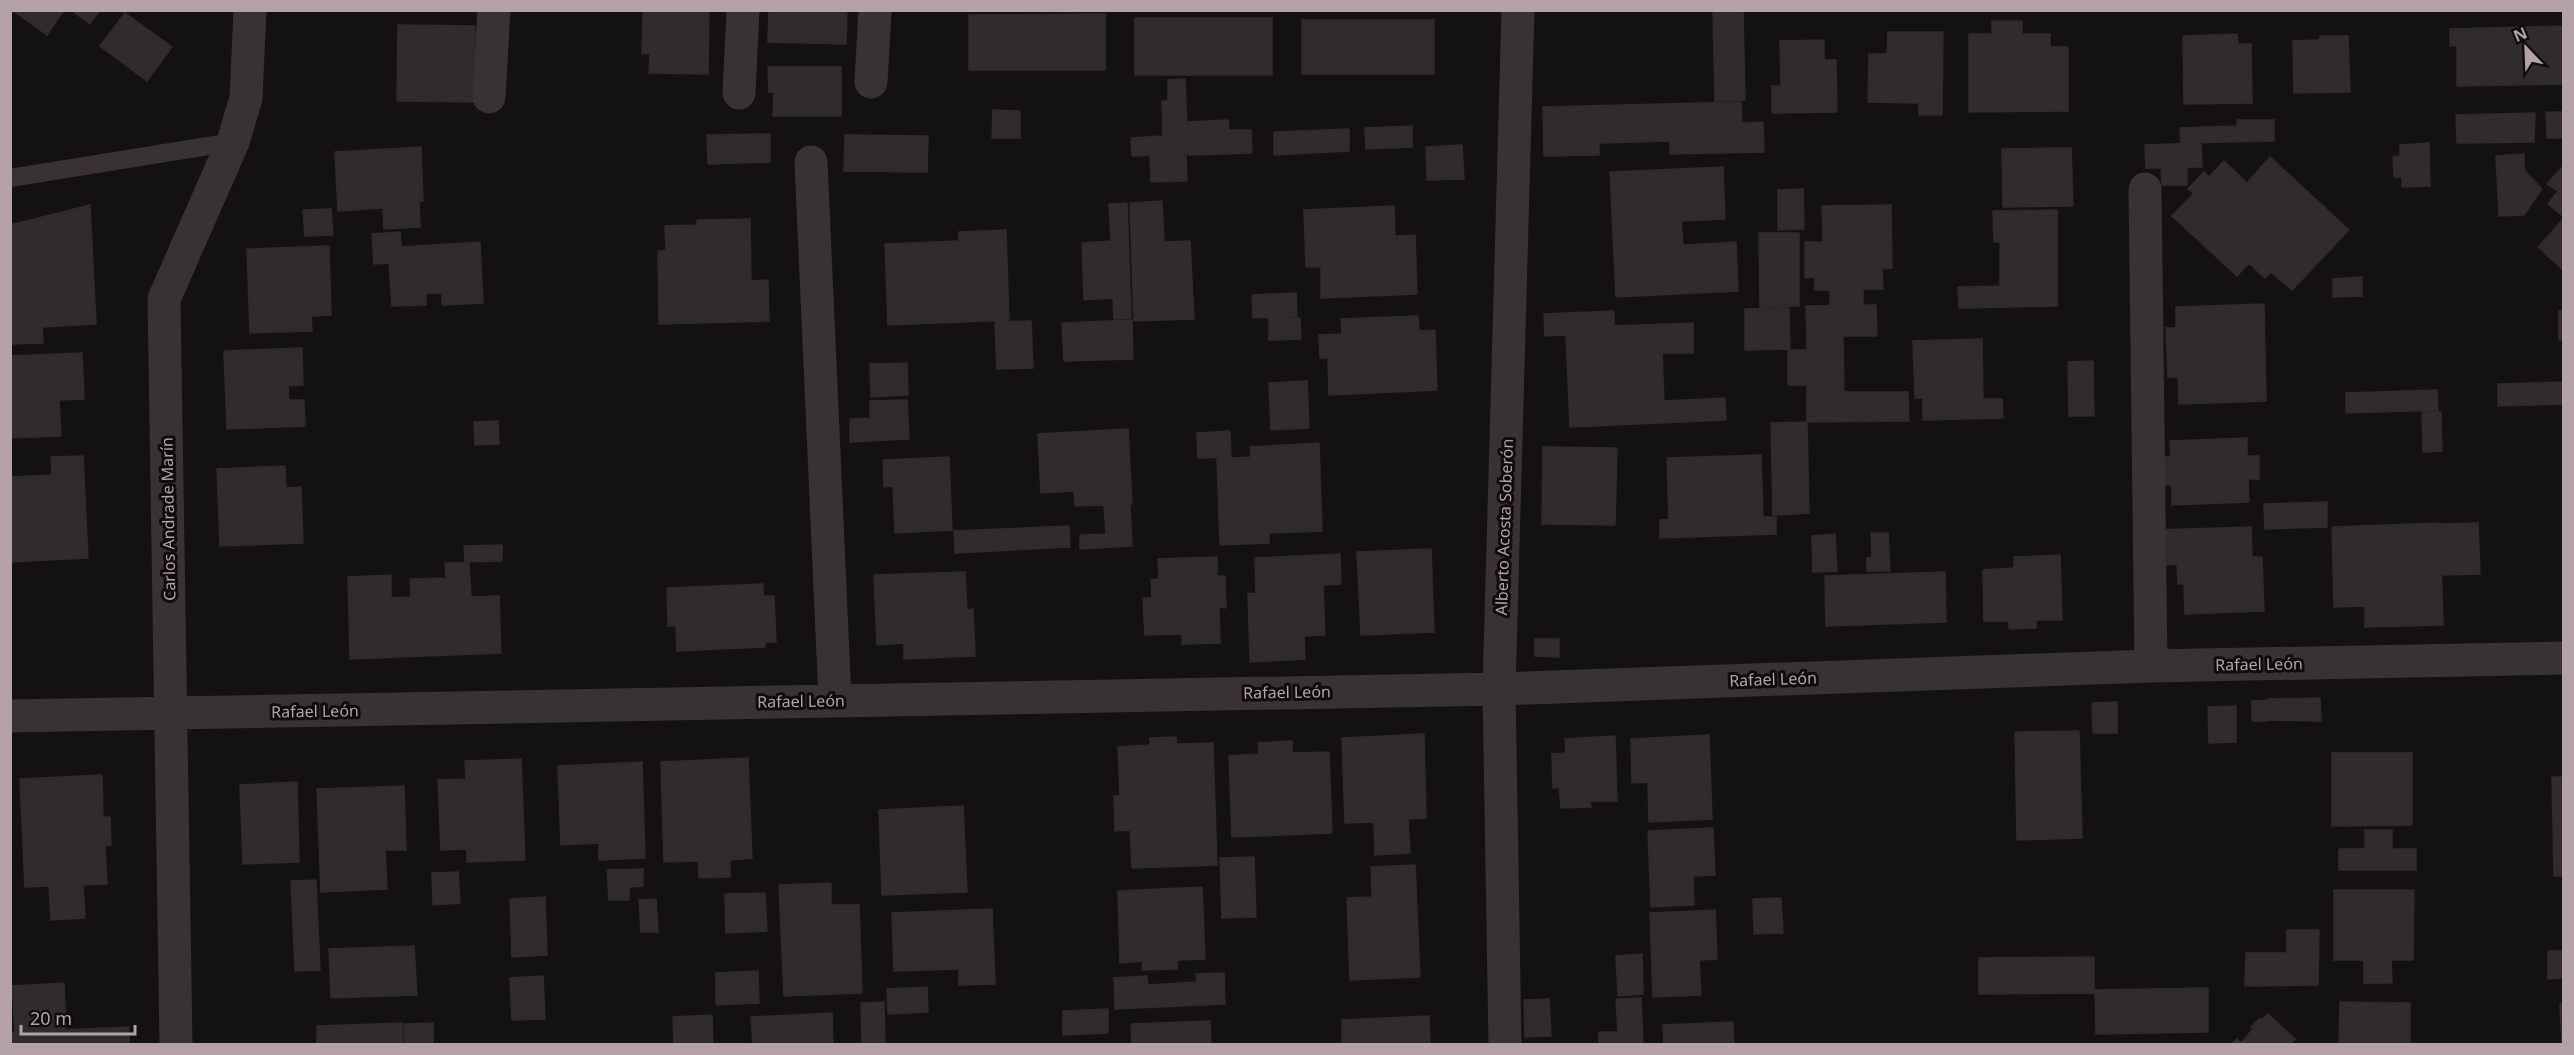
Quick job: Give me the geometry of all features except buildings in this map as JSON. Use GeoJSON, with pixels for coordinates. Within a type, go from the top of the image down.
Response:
{"type":"FeatureCollection","features":[{"type":"Feature","properties":{"kind":"street","name":"Carlos Andrade Marín"},"geometry":{"type":"LineString","coordinates":[[176,1044],[164,298],[233,142],[246,98],[250,10]]}},
{"type":"Feature","properties":{"kind":"street"},"geometry":{"type":"LineString","coordinates":[[489,97],[494,10]]}},
{"type":"Feature","properties":{"kind":"street"},"geometry":{"type":"LineString","coordinates":[[739,93],[743,10]]}},
{"type":"Feature","properties":{"kind":"street"},"geometry":{"type":"LineString","coordinates":[[871,82],[875,10]]}},
{"type":"Feature","properties":{"kind":"street","name":"Alberto Acosta Soberón"},"geometry":{"type":"LineString","coordinates":[[1505,1044],[1499,689],[1518,10]]}},
{"type":"Feature","properties":{"kind":"street"},"geometry":{"type":"LineString","coordinates":[[811,162],[835,700]]}},
{"type":"Feature","properties":{"kind":"street"},"geometry":{"type":"LineString","coordinates":[[2145,189],[2151,666]]}},
{"type":"Feature","properties":{"kind":"street","name":"Rafael León"},"geometry":{"type":"LineString","coordinates":[[10,716],[1499,689],[2151,666],[2564,658]]}},
{"type":"Feature","properties":{"kind":"lane"},"geometry":{"type":"LineString","coordinates":[[10,178],[233,142]]}}]}
